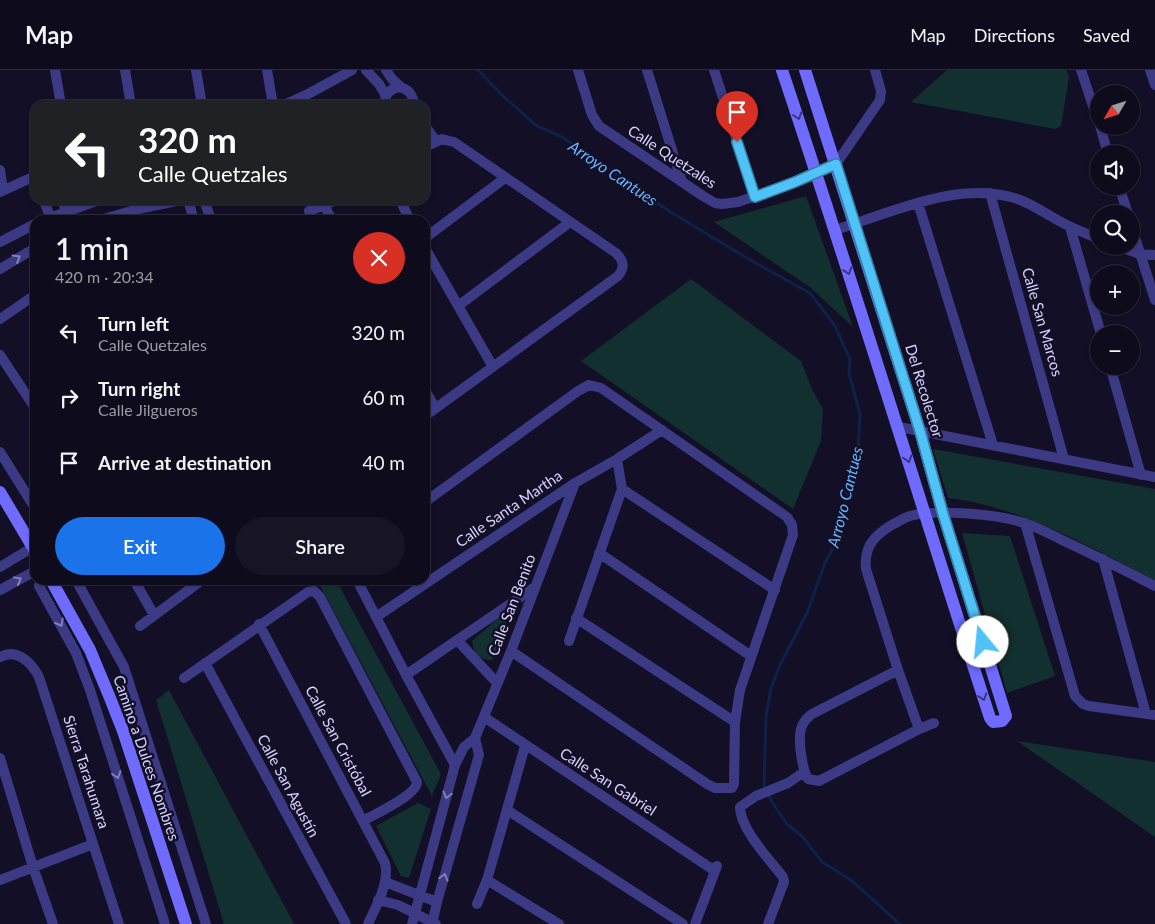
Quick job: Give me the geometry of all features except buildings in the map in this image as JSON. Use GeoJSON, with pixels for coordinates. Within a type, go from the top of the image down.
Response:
{"type":"FeatureCollection","features":[{"type":"Feature","properties":{"kind":"street"},"geometry":{"type":"LineString","coordinates":[[55,70],[60,100]]}},
{"type":"Feature","properties":{"kind":"street"},"geometry":{"type":"LineString","coordinates":[[125,70],[130,100]]}},
{"type":"Feature","properties":{"kind":"street"},"geometry":{"type":"LineString","coordinates":[[196,70],[201,100]]}},
{"type":"Feature","properties":{"kind":"street"},"geometry":{"type":"LineString","coordinates":[[267,70],[272,100]]}},
{"type":"Feature","properties":{"kind":"street"},"geometry":{"type":"LineString","coordinates":[[296,100],[352,70]]}},
{"type":"Feature","properties":{"kind":"street"},"geometry":{"type":"LineString","coordinates":[[366,70],[379,84],[384,100]]}},
{"type":"Feature","properties":{"kind":"street"},"geometry":{"type":"LineString","coordinates":[[386,70],[392,79],[412,94],[413,100]]}},
{"type":"Feature","properties":{"kind":"street","name":"Calle Quetzales"},"geometry":{"type":"LineString","coordinates":[[578,70],[592,116],[599,126],[715,203],[729,204],[755,197],[836,164]]}},
{"type":"Feature","properties":{"kind":"street"},"geometry":{"type":"LineString","coordinates":[[648,70],[682,182]]}},
{"type":"Feature","properties":{"kind":"street"},"geometry":{"type":"LineString","coordinates":[[714,70],[755,197]]}},
{"type":"Feature","properties":{"kind":"street","name":"Del Recolector"},"geometry":{"type":"LineString","coordinates":[[782,70],[899,427],[924,514],[990,718],[997,721],[1006,716],[856,224],[805,70]]}},
{"type":"Feature","properties":{"kind":"street"},"geometry":{"type":"LineString","coordinates":[[836,164],[880,100],[881,91],[875,70]]}},
{"type":"Feature","properties":{"kind":"street"},"geometry":{"type":"LineString","coordinates":[[1081,70],[1090,98]]}},
{"type":"Feature","properties":{"kind":"street"},"geometry":{"type":"LineString","coordinates":[[1150,70],[1155,85]]}},
{"type":"Feature","properties":{"kind":"street"},"geometry":{"type":"LineString","coordinates":[[386,100],[395,88],[402,88]]}},
{"type":"Feature","properties":{"kind":"street"},"geometry":{"type":"LineString","coordinates":[[430,133],[436,141]]}},
{"type":"Feature","properties":{"kind":"street"},"geometry":{"type":"LineString","coordinates":[[430,144],[436,141],[447,140],[454,142],[616,253],[622,258],[623,265],[623,270],[618,276],[430,412]]}},
{"type":"Feature","properties":{"kind":"street"},"geometry":{"type":"LineString","coordinates":[[0,170],[2,191],[30,178]]}},
{"type":"Feature","properties":{"kind":"street"},"geometry":{"type":"LineString","coordinates":[[430,234],[505,178]]}},
{"type":"Feature","properties":{"kind":"street"},"geometry":{"type":"LineString","coordinates":[[835,230],[918,203],[958,193],[990,193],[1022,200],[1090,235]]}},
{"type":"Feature","properties":{"kind":"street","name":"Calle San Marcos"},"geometry":{"type":"LineString","coordinates":[[990,193],[1064,459]]}},
{"type":"Feature","properties":{"kind":"street"},"geometry":{"type":"LineString","coordinates":[[918,203],[993,445]]}},
{"type":"Feature","properties":{"kind":"street"},"geometry":{"type":"LineString","coordinates":[[64,205],[66,211]]}},
{"type":"Feature","properties":{"kind":"street"},"geometry":{"type":"LineString","coordinates":[[57,215],[85,205]]}},
{"type":"Feature","properties":{"kind":"street"},"geometry":{"type":"LineString","coordinates":[[117,215],[157,205]]}},
{"type":"Feature","properties":{"kind":"street"},"geometry":{"type":"LineString","coordinates":[[309,211],[324,206],[329,215]]}},
{"type":"Feature","properties":{"kind":"street"},"geometry":{"type":"LineString","coordinates":[[458,306],[570,222]]}},
{"type":"Feature","properties":{"kind":"street"},"geometry":{"type":"LineString","coordinates":[[1070,226],[1098,325]]}},
{"type":"Feature","properties":{"kind":"street"},"geometry":{"type":"LineString","coordinates":[[0,242],[30,227]]}},
{"type":"Feature","properties":{"kind":"street"},"geometry":{"type":"LineString","coordinates":[[0,269],[30,251]]}},
{"type":"Feature","properties":{"kind":"street"},"geometry":{"type":"LineString","coordinates":[[1155,255],[1140,254],[1155,300]]}},
{"type":"Feature","properties":{"kind":"street"},"geometry":{"type":"LineString","coordinates":[[430,257],[493,367]]}},
{"type":"Feature","properties":{"kind":"street"},"geometry":{"type":"LineString","coordinates":[[0,319],[30,298]]}},
{"type":"Feature","properties":{"kind":"street"},"geometry":{"type":"LineString","coordinates":[[0,355],[30,400]]}},
{"type":"Feature","properties":{"kind":"street"},"geometry":{"type":"LineString","coordinates":[[1113,375],[1141,474]]}},
{"type":"Feature","properties":{"kind":"street"},"geometry":{"type":"LineString","coordinates":[[430,498],[578,391],[589,385],[601,388],[662,430],[787,517],[792,525],[793,535],[740,690],[735,722],[734,784],[732,788],[715,788],[707,784],[510,651]]}},
{"type":"Feature","properties":{"kind":"street"},"geometry":{"type":"LineString","coordinates":[[430,399],[435,408]]}},
{"type":"Feature","properties":{"kind":"street"},"geometry":{"type":"LineString","coordinates":[[899,427],[1155,477]]}},
{"type":"Feature","properties":{"kind":"street","name":"Calle Santa Martha"},"geometry":{"type":"LineString","coordinates":[[430,581],[575,483],[662,430]]}},
{"type":"Feature","properties":{"kind":"street"},"geometry":{"type":"LineString","coordinates":[[0,452],[30,500]]}},
{"type":"Feature","properties":{"kind":"street"},"geometry":{"type":"LineString","coordinates":[[569,641],[622,489],[617,458]]}},
{"type":"Feature","properties":{"kind":"street","name":"Calle San Benito"},"geometry":{"type":"LineString","coordinates":[[412,924],[455,765],[464,747],[475,738],[484,717],[575,483]]}},
{"type":"Feature","properties":{"kind":"street"},"geometry":{"type":"LineString","coordinates":[[622,489],[775,590]]}},
{"type":"Feature","properties":{"kind":"street"},"geometry":{"type":"LineString","coordinates":[[0,492],[30,542]]}},
{"type":"Feature","properties":{"kind":"street"},"geometry":{"type":"LineString","coordinates":[[919,729],[866,570],[865,553],[875,537],[887,528],[910,516],[924,514],[976,514],[1025,523],[1103,559],[1155,586]]}},
{"type":"Feature","properties":{"kind":"street"},"geometry":{"type":"LineString","coordinates":[[1025,523],[1072,690],[1078,700],[1089,706],[1151,714],[1103,559]]}},
{"type":"Feature","properties":{"kind":"street"},"geometry":{"type":"LineString","coordinates":[[0,566],[30,551]]}},
{"type":"Feature","properties":{"kind":"street"},"geometry":{"type":"LineString","coordinates":[[599,553],[751,656]]}},
{"type":"Feature","properties":{"kind":"street"},"geometry":{"type":"LineString","coordinates":[[0,589],[30,574]]}},
{"type":"Feature","properties":{"kind":"street"},"geometry":{"type":"LineString","coordinates":[[39,585],[76,653],[90,690],[165,924]]}},
{"type":"Feature","properties":{"kind":"street","name":"Camino a Dulces Nombres"},"geometry":{"type":"LineString","coordinates":[[55,585],[90,650],[123,731],[186,924]]}},
{"type":"Feature","properties":{"kind":"street"},"geometry":{"type":"LineString","coordinates":[[79,585],[124,668],[206,924]]}},
{"type":"Feature","properties":{"kind":"street"},"geometry":{"type":"LineString","coordinates":[[137,585],[154,615]]}},
{"type":"Feature","properties":{"kind":"street"},"geometry":{"type":"LineString","coordinates":[[140,626],[195,585]]}},
{"type":"Feature","properties":{"kind":"street"},"geometry":{"type":"LineString","coordinates":[[360,585],[406,676],[455,765]]}},
{"type":"Feature","properties":{"kind":"street","name":"Calle Santa Martha"},"geometry":{"type":"LineString","coordinates":[[376,617],[424,585]]}},
{"type":"Feature","properties":{"kind":"street"},"geometry":{"type":"LineString","coordinates":[[406,676],[535,587]]}},
{"type":"Feature","properties":{"kind":"street"},"geometry":{"type":"LineString","coordinates":[[184,678],[259,624],[308,592],[314,591],[320,597],[416,777],[417,786],[411,793],[363,821]]}},
{"type":"Feature","properties":{"kind":"street"},"geometry":{"type":"LineString","coordinates":[[576,618],[735,722]]}},
{"type":"Feature","properties":{"kind":"street","name":"Calle San Cristóbal"},"geometry":{"type":"LineString","coordinates":[[259,624],[381,854],[385,863],[386,878]]}},
{"type":"Feature","properties":{"kind":"street"},"geometry":{"type":"LineString","coordinates":[[458,641],[497,682]]}},
{"type":"Feature","properties":{"kind":"street","name":"Sierra Tarahumara"},"geometry":{"type":"LineString","coordinates":[[0,657],[5,654],[16,654],[34,666],[39,676],[119,924]]}},
{"type":"Feature","properties":{"kind":"street","name":"Calle San Agustín"},"geometry":{"type":"LineString","coordinates":[[205,663],[346,924]]}},
{"type":"Feature","properties":{"kind":"street"},"geometry":{"type":"LineString","coordinates":[[898,670],[812,714],[808,718],[801,728],[800,734],[804,772],[808,779],[819,781],[934,723]]}},
{"type":"Feature","properties":{"kind":"street","name":"Calle San Gabriel"},"geometry":{"type":"LineString","coordinates":[[484,717],[716,868],[694,924]]}},
{"type":"Feature","properties":{"kind":"street","name":"Calle San Benito"},"geometry":{"type":"LineString","coordinates":[[434,923],[437,902],[479,755],[475,738]]}},
{"type":"Feature","properties":{"kind":"street"},"geometry":{"type":"LineString","coordinates":[[477,904],[487,880],[526,746]]}},
{"type":"Feature","properties":{"kind":"street"},"geometry":{"type":"LineString","coordinates":[[0,758],[33,867],[53,924]]}},
{"type":"Feature","properties":{"kind":"street"},"geometry":{"type":"LineString","coordinates":[[768,924],[784,882],[783,877],[756,842],[743,820],[740,807],[756,796],[788,783],[804,772]]}},
{"type":"Feature","properties":{"kind":"street"},"geometry":{"type":"LineString","coordinates":[[507,810],[683,924]]}},
{"type":"Feature","properties":{"kind":"street"},"geometry":{"type":"LineString","coordinates":[[0,880],[93,844]]}},
{"type":"Feature","properties":{"kind":"street"},"geometry":{"type":"LineString","coordinates":[[368,924],[386,878],[437,902]]}},
{"type":"Feature","properties":{"kind":"street"},"geometry":{"type":"LineString","coordinates":[[487,880],[559,924]]}},
{"type":"Feature","properties":{"kind":"street"},"geometry":{"type":"LineString","coordinates":[[378,900],[398,905],[434,923]]}},
{"type":"Feature","properties":{"kind":"green space"},"geometry":{"type":"Polygon","coordinates":[[[947,70],[1067,70],[1069,77],[1061,126],[1055,129],[911,102],[947,70]]]}},
{"type":"Feature","properties":{"kind":"green space"},"geometry":{"type":"Polygon","coordinates":[[[806,196],[853,327],[811,288],[714,222],[806,196]]]}},
{"type":"Feature","properties":{"kind":"green space"},"geometry":{"type":"Polygon","coordinates":[[[691,279],[801,361],[812,389],[823,409],[821,441],[793,509],[581,361],[691,279]]]}},
{"type":"Feature","properties":{"kind":"green space"},"geometry":{"type":"Polygon","coordinates":[[[933,449],[1155,489],[1155,580],[1080,542],[1029,519],[976,503],[948,498],[933,449]]]}},
{"type":"Feature","properties":{"kind":"green space"},"geometry":{"type":"Polygon","coordinates":[[[962,533],[1010,536],[1055,676],[1007,693],[962,533]]]}},
{"type":"Feature","properties":{"kind":"green space"},"geometry":{"type":"Polygon","coordinates":[[[320,585],[339,585],[441,774],[432,796],[320,585]]]}},
{"type":"Feature","properties":{"kind":"green space"},"geometry":{"type":"Polygon","coordinates":[[[498,618],[504,620],[508,626],[492,660],[484,659],[474,649],[472,641],[498,618]]]}},
{"type":"Feature","properties":{"kind":"green space"},"geometry":{"type":"Polygon","coordinates":[[[169,690],[294,924],[224,924],[156,700],[169,690]]]}},
{"type":"Feature","properties":{"kind":"green space"},"geometry":{"type":"Polygon","coordinates":[[[1017,741],[1155,762],[1155,837],[1017,741]]]}},
{"type":"Feature","properties":{"kind":"green space"},"geometry":{"type":"Polygon","coordinates":[[[418,803],[431,809],[409,878],[401,876],[376,826],[418,803]]]}},
{"type":"Feature","properties":{"kind":"waterway","name":"Arroyo Cantues"},"geometry":{"type":"LineString","coordinates":[[478,70],[504,97],[537,126],[560,136],[592,156],[669,211],[750,260],[810,293],[835,326],[850,359],[849,373],[860,414],[858,453],[855,472],[841,514],[836,542],[825,563],[807,613],[781,663],[771,688],[766,717],[764,785],[772,802],[787,824],[802,836],[822,862],[851,880],[900,924]]}},
{"type":"Feature","properties":{"kind":"route"},"geometry":{"type":"LineString","coordinates":[[737,142],[755,197],[836,164],[920,431],[943,514],[983,642]]}}]}
